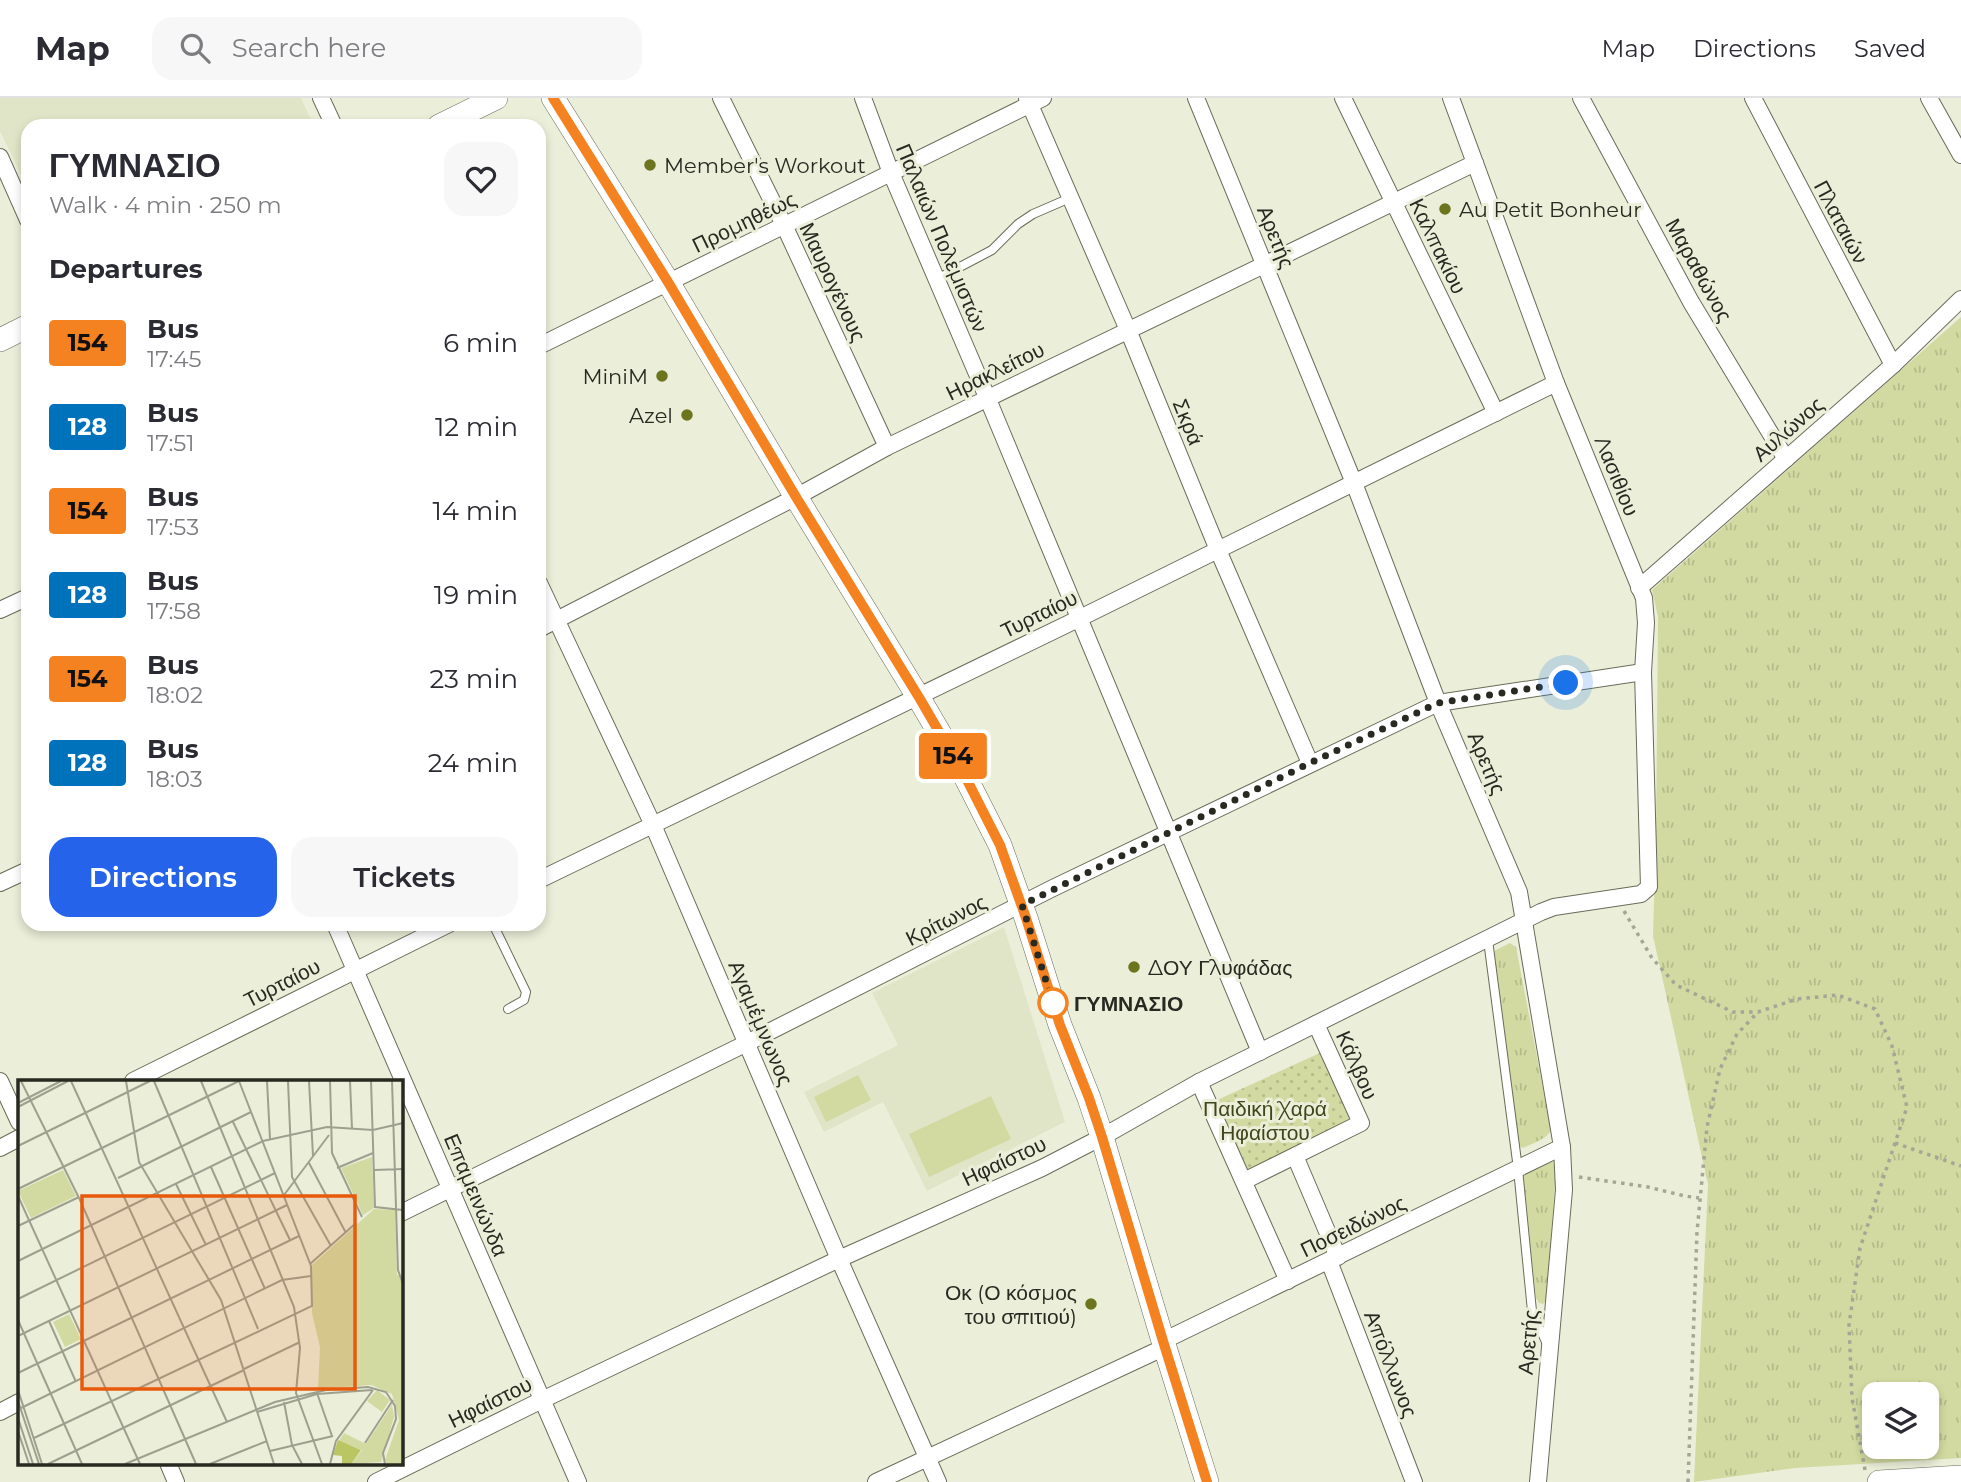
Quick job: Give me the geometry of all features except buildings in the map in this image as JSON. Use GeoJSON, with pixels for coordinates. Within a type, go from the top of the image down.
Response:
{"type":"FeatureCollection","features":[{"type":"Feature","properties":{"kind":"main road"},"geometry":{"type":"LineString","coordinates":[[453,119],[496,98]]}},
{"type":"Feature","properties":{"kind":"main road"},"geometry":{"type":"LineString","coordinates":[[553,98],[668,282],[917,696],[967,780],[1000,845],[1060,1025],[1102,1137],[1207,1482]]}},
{"type":"Feature","properties":{"kind":"main road"},"geometry":{"type":"LineString","coordinates":[[0,340],[21,330]]}},
{"type":"Feature","properties":{"kind":"main road"},"geometry":{"type":"LineString","coordinates":[[1872,1476],[1961,1477]]}},
{"type":"Feature","properties":{"kind":"street"},"geometry":{"type":"LineString","coordinates":[[321,98],[331,119]]}},
{"type":"Feature","properties":{"kind":"street","name":"Μαυρογένους"},"geometry":{"type":"LineString","coordinates":[[721,98],[784,225],[887,447]]}},
{"type":"Feature","properties":{"kind":"street","name":"Παλαιών Πολεμιστών"},"geometry":{"type":"LineString","coordinates":[[863,98],[891,173],[1260,1052]]}},
{"type":"Feature","properties":{"kind":"street","name":"Αρετής"},"geometry":{"type":"LineString","coordinates":[[1196,98],[1354,483],[1438,703],[1519,892],[1562,1147],[1564,1190],[1538,1482]]}},
{"type":"Feature","properties":{"kind":"street","name":"Καλπακίου"},"geometry":{"type":"LineString","coordinates":[[1343,98],[1496,413]]}},
{"type":"Feature","properties":{"kind":"street","name":"Λασιθίου"},"geometry":{"type":"LineString","coordinates":[[1451,98],[1556,383],[1644,598],[1646,623],[1643,672],[1649,887]]}},
{"type":"Feature","properties":{"kind":"street","name":"Μαραθώνος"},"geometry":{"type":"LineString","coordinates":[[1581,98],[1691,302],[1786,459]]}},
{"type":"Feature","properties":{"kind":"street","name":"Πλαταιών"},"geometry":{"type":"LineString","coordinates":[[1753,98],[1893,365]]}},
{"type":"Feature","properties":{"kind":"street"},"geometry":{"type":"LineString","coordinates":[[1929,98],[1961,155]]}},
{"type":"Feature","properties":{"kind":"street","name":"Προμηθέως"},"geometry":{"type":"LineString","coordinates":[[546,343],[1033,100]]}},
{"type":"Feature","properties":{"kind":"street","name":"Σκρά"},"geometry":{"type":"LineString","coordinates":[[1033,100],[1070,198],[1310,763]]}},
{"type":"Feature","properties":{"kind":"street"},"geometry":{"type":"LineString","coordinates":[[0,157],[21,204]]}},
{"type":"Feature","properties":{"kind":"street","name":"Ηρακλείτου"},"geometry":{"type":"LineString","coordinates":[[546,626],[987,397],[1475,163]]}},
{"type":"Feature","properties":{"kind":"street","name":"Αυλώνος"},"geometry":{"type":"LineString","coordinates":[[1639,588],[1893,365],[1961,299]]}},
{"type":"Feature","properties":{"kind":"street","name":"Τυρταίου"},"geometry":{"type":"LineString","coordinates":[[546,877],[1078,619],[1556,383]]}},
{"type":"Feature","properties":{"kind":"street","name":"Αγαμέμνωνος"},"geometry":{"type":"LineString","coordinates":[[546,599],[653,825],[938,1482]]}},
{"type":"Feature","properties":{"kind":"street"},"geometry":{"type":"LineString","coordinates":[[0,610],[21,600]]}},
{"type":"Feature","properties":{"kind":"street","name":"Κρίτωνος"},"geometry":{"type":"LineString","coordinates":[[402,1212],[1169,832],[1438,703],[1643,672]]}},
{"type":"Feature","properties":{"kind":"street"},"geometry":{"type":"LineString","coordinates":[[0,883],[21,873]]}},
{"type":"Feature","properties":{"kind":"street","name":"Ηφαίστου"},"geometry":{"type":"LineString","coordinates":[[376,1482],[839,1259],[1042,1168],[1199,1082],[1541,912],[1554,907],[1641,894],[1649,887]]}},
{"type":"Feature","properties":{"kind":"street","name":"Επαμεινώνδα"},"geometry":{"type":"LineString","coordinates":[[338,931],[578,1482]]}},
{"type":"Feature","properties":{"kind":"street","name":"Τυρταίου"},"geometry":{"type":"LineString","coordinates":[[136,1080],[436,931]]}},
{"type":"Feature","properties":{"kind":"street","name":"Κάλβου"},"geometry":{"type":"LineString","coordinates":[[1295,1156],[1361,1123],[1316,1024]]}},
{"type":"Feature","properties":{"kind":"street"},"geometry":{"type":"LineString","coordinates":[[0,1081],[18,1120]]}},
{"type":"Feature","properties":{"kind":"street"},"geometry":{"type":"LineString","coordinates":[[1199,1082],[1288,1281]]}},
{"type":"Feature","properties":{"kind":"street"},"geometry":{"type":"LineString","coordinates":[[0,1148],[18,1139]]}},
{"type":"Feature","properties":{"kind":"street","name":"Ποσειδώνος"},"geometry":{"type":"LineString","coordinates":[[876,1482],[1164,1344],[1562,1147]]}},
{"type":"Feature","properties":{"kind":"street"},"geometry":{"type":"LineString","coordinates":[[1244,1181],[1295,1156]]}},
{"type":"Feature","properties":{"kind":"street","name":"Απόλλωνος"},"geometry":{"type":"LineString","coordinates":[[1295,1156],[1414,1482]]}},
{"type":"Feature","properties":{"kind":"street"},"geometry":{"type":"LineString","coordinates":[[0,1412],[18,1403]]}},
{"type":"Feature","properties":{"kind":"street"},"geometry":{"type":"LineString","coordinates":[[167,1464],[176,1482]]}},
{"type":"Feature","properties":{"kind":"lane"},"geometry":{"type":"LineString","coordinates":[[936,279],[992,250],[1018,224],[1033,214],[1070,198]]}},
{"type":"Feature","properties":{"kind":"lane"},"geometry":{"type":"LineString","coordinates":[[496,931],[526,992],[524,1000],[508,1009]]}},
{"type":"Feature","properties":{"kind":"lane"},"geometry":{"type":"LineString","coordinates":[[1488,940],[1518,1169],[1532,1311],[1549,1347]]}},
{"type":"Feature","properties":{"kind":"path"},"geometry":{"type":"LineString","coordinates":[[1616,897],[1652,958],[1676,985],[1733,1012],[1758,1012],[1797,999],[1838,995],[1875,1009],[1892,1046],[1907,1107],[1860,1248],[1849,1325],[1852,1398],[1872,1476]]}},
{"type":"Feature","properties":{"kind":"path"},"geometry":{"type":"LineString","coordinates":[[1688,1482],[1697,1232],[1707,1127],[1720,1069],[1737,1034],[1758,1012]]}},
{"type":"Feature","properties":{"kind":"path"},"geometry":{"type":"LineString","coordinates":[[1895,1143],[1961,1167]]}},
{"type":"Feature","properties":{"kind":"path"},"geometry":{"type":"LineString","coordinates":[[1563,1175],[1648,1187],[1700,1198]]}},
{"type":"Feature","properties":{"kind":"shaded area"},"geometry":{"type":"Polygon","coordinates":[[[0,98],[301,98],[311,119],[21,119],[21,174],[0,131],[0,98]]]}},
{"type":"Feature","properties":{"kind":"shaded area"},"geometry":{"type":"Polygon","coordinates":[[[1004,927],[1065,1122],[927,1191],[883,1102],[824,1132],[804,1092],[898,1045],[872,993],[1004,927]]]}},
{"type":"Feature","properties":{"kind":"green space"},"geometry":{"type":"Polygon","coordinates":[[[1961,317],[1961,1458],[1795,1468],[1694,1482],[1708,1184],[1653,936],[1658,617],[1652,590],[1961,317]]]}},
{"type":"Feature","properties":{"kind":"green space"},"geometry":{"type":"Polygon","coordinates":[[[1510,943],[1516,947],[1551,1130],[1543,1139],[1523,1148],[1519,1146],[1494,951],[1510,943]]]}},
{"type":"Feature","properties":{"kind":"green space","name":"Παιδική Χαρά Ηφαίστου"},"geometry":{"type":"Polygon","coordinates":[[[1322,1052],[1353,1118],[1248,1173],[1215,1101],[1322,1052]]]}},
{"type":"Feature","properties":{"kind":"green space"},"geometry":{"type":"Polygon","coordinates":[[[858,1075],[871,1100],[826,1122],[814,1097],[858,1075]]]}},
{"type":"Feature","properties":{"kind":"green space"},"geometry":{"type":"Polygon","coordinates":[[[991,1096],[1011,1139],[929,1177],[909,1134],[991,1096]]]}},
{"type":"Feature","properties":{"kind":"green space"},"geometry":{"type":"Polygon","coordinates":[[[1551,1157],[1556,1169],[1547,1294],[1543,1304],[1536,1298],[1521,1165],[1551,1157]]]}},
{"type":"Feature","properties":{"kind":"bus line","name":"154"},"geometry":{"type":"LineString","coordinates":[[553,98],[668,282],[920,699],[967,780],[1000,845],[1060,1025],[1102,1137],[1207,1482]]}},
{"type":"Feature","properties":{"kind":"place","name":"Member's Workout"},"geometry":{"type":"Point","coordinates":[650,165]}},
{"type":"Feature","properties":{"kind":"place","name":"Au Petit Bonheur"},"geometry":{"type":"Point","coordinates":[1445,209]}},
{"type":"Feature","properties":{"kind":"place","name":"MiniM"},"geometry":{"type":"Point","coordinates":[662,376]}},
{"type":"Feature","properties":{"kind":"place","name":"Azel"},"geometry":{"type":"Point","coordinates":[687,415]}},
{"type":"Feature","properties":{"kind":"place","name":"ΔΟΥ Γλυφάδας"},"geometry":{"type":"Point","coordinates":[1134,967]}},
{"type":"Feature","properties":{"kind":"place","name":"ΓΥΜΝΑΣΙΟ"},"geometry":{"type":"Point","coordinates":[1053,1003]}},
{"type":"Feature","properties":{"kind":"place","name":"Οκ (Ο κόσμος του σπιτιού)"},"geometry":{"type":"Point","coordinates":[1091,1304]}},
{"type":"Feature","properties":{"kind":"route"},"geometry":{"type":"LineString","coordinates":[[1053,1003],[1022,905],[1438,703],[1566,683]]}}]}
